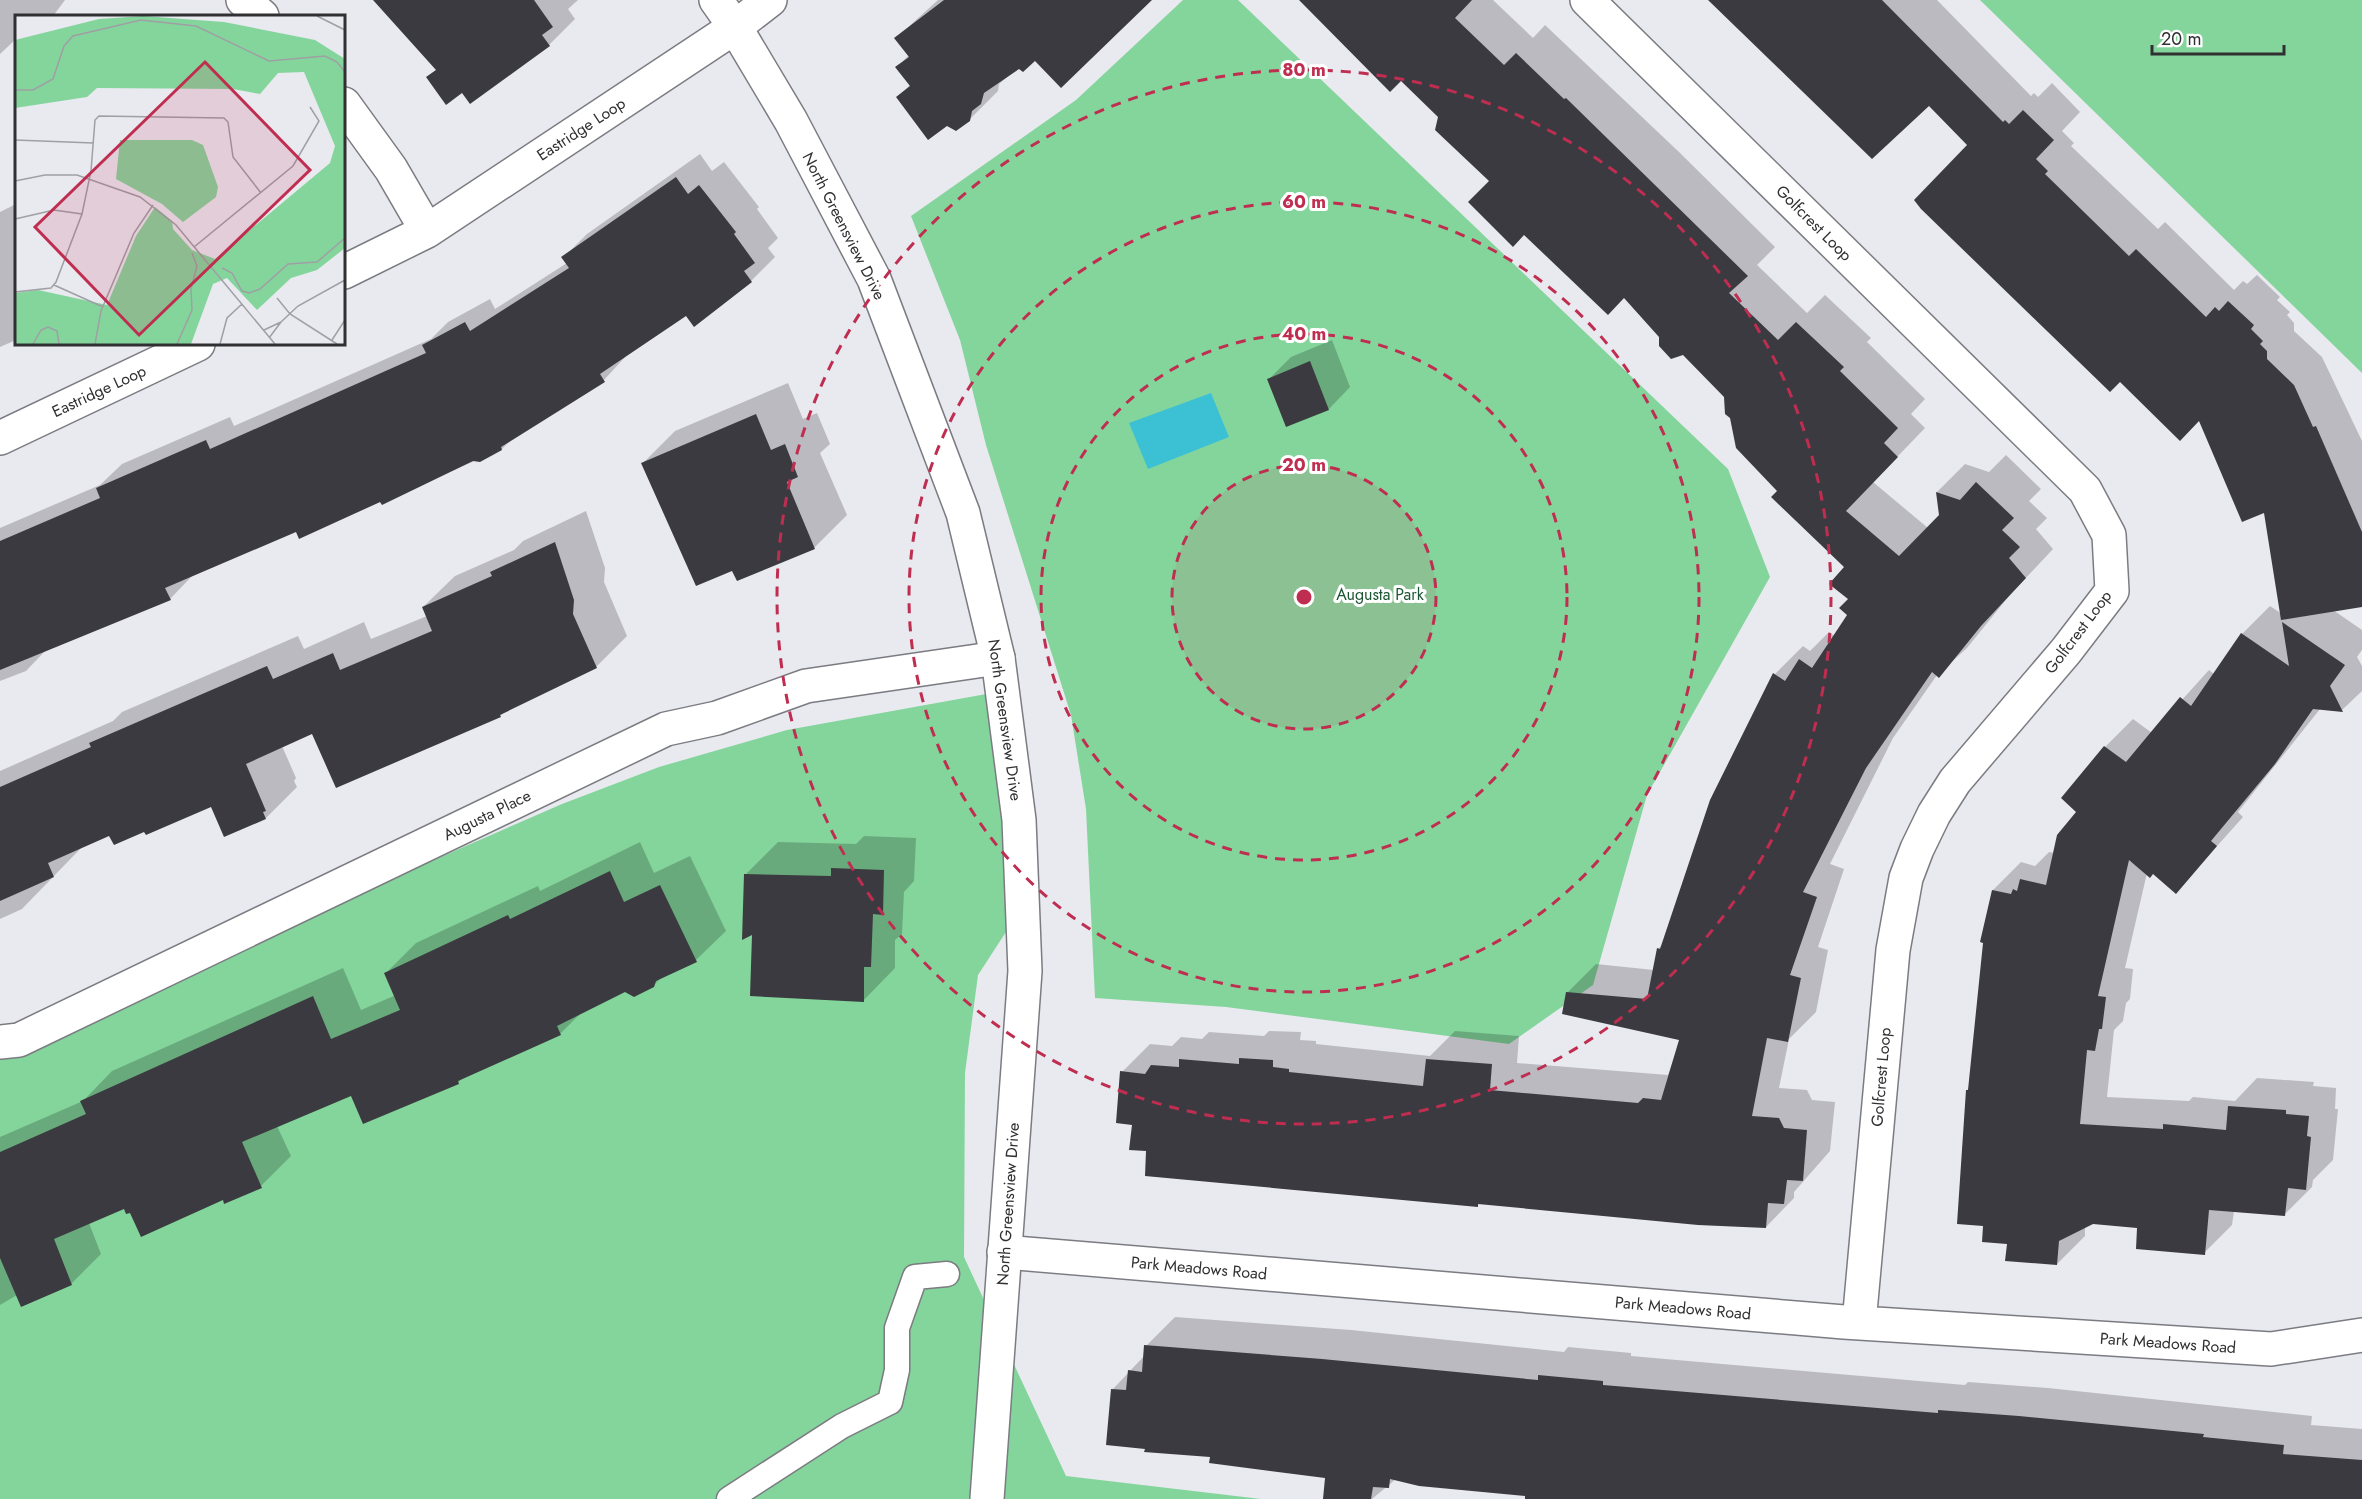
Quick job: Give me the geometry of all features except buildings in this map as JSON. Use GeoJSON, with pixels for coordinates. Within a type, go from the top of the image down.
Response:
{"type":"FeatureCollection","features":[{"type":"Feature","properties":{"kind":"street"},"geometry":{"type":"LineString","coordinates":[[243,0],[261,15]]}},
{"type":"Feature","properties":{"kind":"street","name":"North Greensview Drive"},"geometry":{"type":"LineString","coordinates":[[717,0],[791,121],[874,279],[963,513],[998,658],[1019,820],[1025,972],[987,1499]]}},
{"type":"Feature","properties":{"kind":"street"},"geometry":{"type":"LineString","coordinates":[[735,27],[770,0]]}},
{"type":"Feature","properties":{"kind":"street","name":"Golfcrest Loop"},"geometry":{"type":"LineString","coordinates":[[1587,0],[2085,490],[2109,536],[2112,591],[1955,781],[1934,814],[1906,878],[1893,950],[1859,1323]]}},
{"type":"Feature","properties":{"kind":"street","name":"Eastridge Loop"},"geometry":{"type":"LineString","coordinates":[[345,272],[427,231],[735,27]]}},
{"type":"Feature","properties":{"kind":"street"},"geometry":{"type":"LineString","coordinates":[[345,105],[391,169],[427,231]]}},
{"type":"Feature","properties":{"kind":"street","name":"Eastridge Loop"},"geometry":{"type":"LineString","coordinates":[[0,438],[196,345]]}},
{"type":"Feature","properties":{"kind":"street","name":"Augusta Place"},"geometry":{"type":"LineString","coordinates":[[0,1042],[19,1040],[666,729],[717,718],[806,686],[998,658]]}},
{"type":"Feature","properties":{"kind":"street","name":"Park Meadows Road"},"geometry":{"type":"LineString","coordinates":[[1004,1252],[1859,1323],[2271,1349],[2362,1335]]}},
{"type":"Feature","properties":{"kind":"lane"},"geometry":{"type":"LineString","coordinates":[[729,1499],[842,1426],[890,1402],[897,1370],[897,1328],[915,1276],[947,1274]]}},
{"type":"Feature","properties":{"kind":"green space","name":"Augusta Park"},"geometry":{"type":"Polygon","coordinates":[[[1183,0],[1238,0],[1728,469],[1770,577],[1647,795],[1593,985],[1509,1044],[1226,1007],[1095,998],[1086,809],[1071,715],[986,445],[960,340],[911,216],[1076,100],[1183,0]]]}},
{"type":"Feature","properties":{"kind":"green space"},"geometry":{"type":"Polygon","coordinates":[[[1980,0],[2362,0],[2362,373],[1980,0]]]}},
{"type":"Feature","properties":{"kind":"green space"},"geometry":{"type":"Polygon","coordinates":[[[1003,691],[1021,909],[978,975],[965,1073],[964,1257],[1066,1476],[1261,1499],[0,1499],[0,1049],[562,804],[659,767],[787,730],[1003,691]]]}},
{"type":"Feature","properties":{"kind":"water"},"geometry":{"type":"Polygon","coordinates":[[[1211,393],[1229,437],[1148,469],[1129,423],[1211,393]]]}}]}
